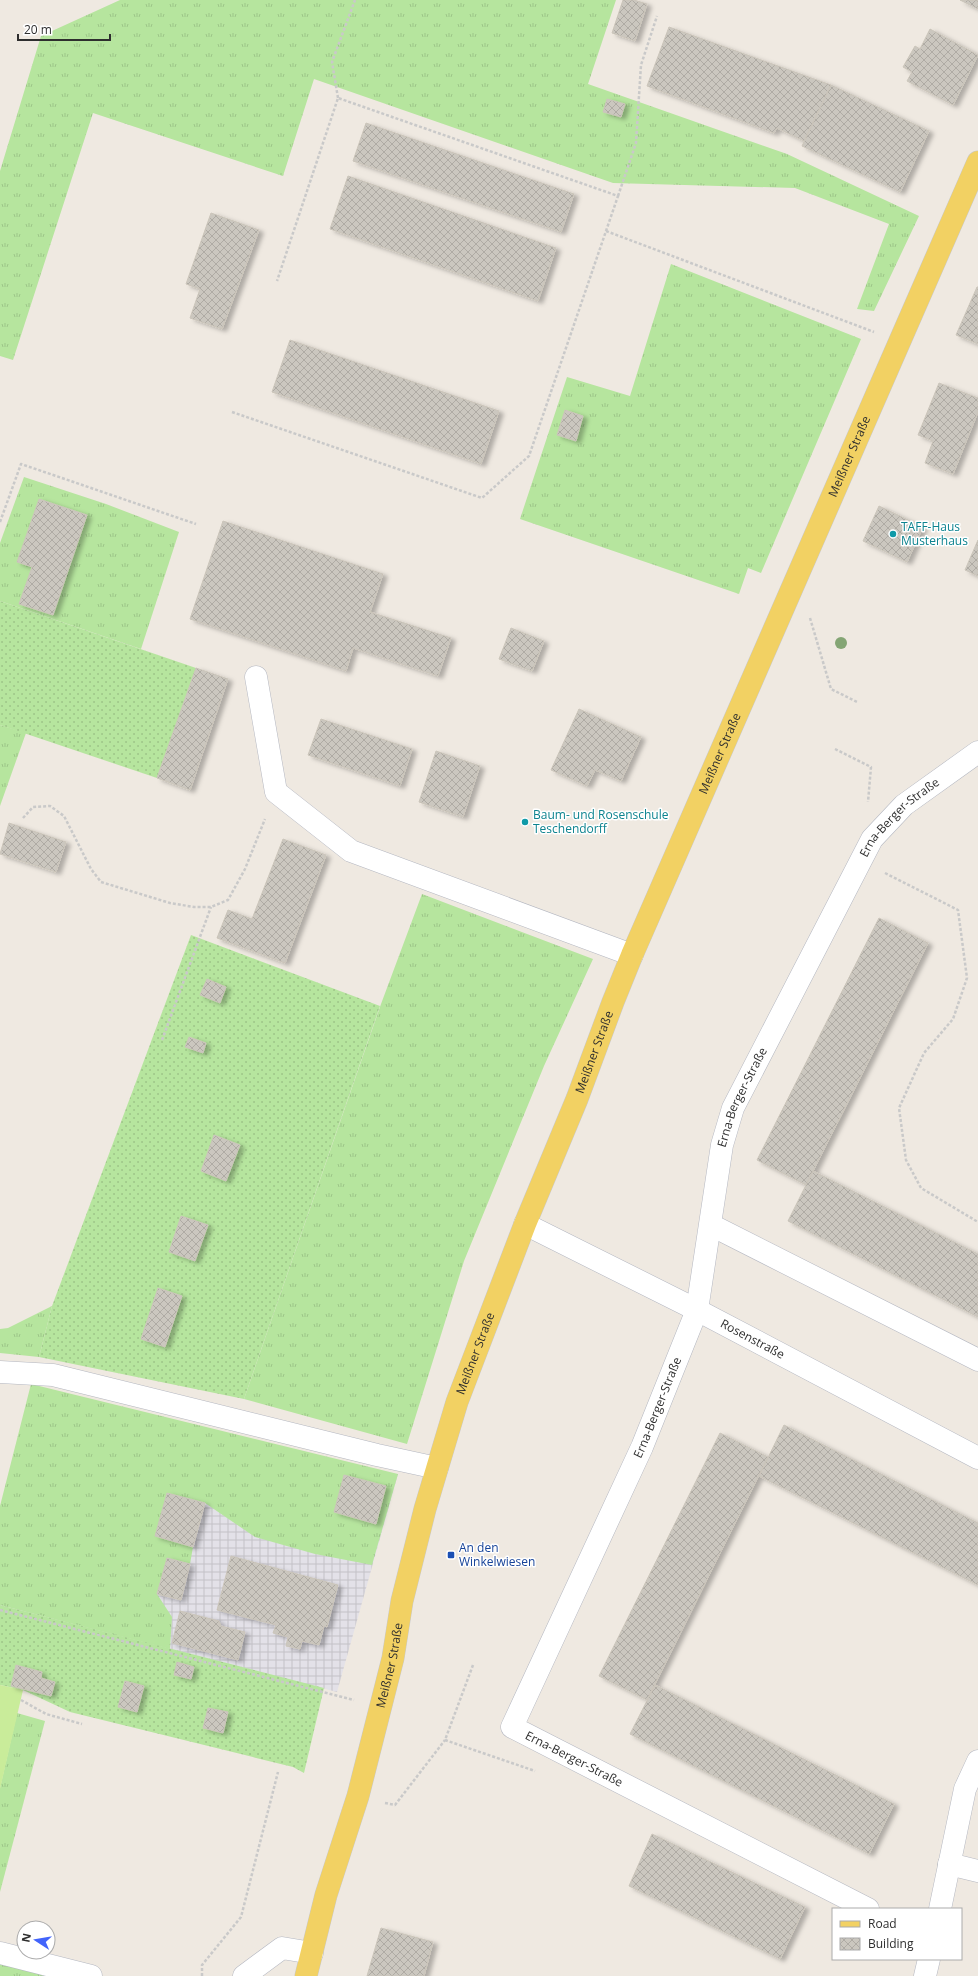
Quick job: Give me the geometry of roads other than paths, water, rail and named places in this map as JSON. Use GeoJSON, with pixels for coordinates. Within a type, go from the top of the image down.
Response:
{"type":"FeatureCollection","features":[{"type":"Feature","properties":{"kind":"main road","name":"Meißner Straße"},"geometry":{"type":"LineString","coordinates":[[306,1976],[326,1895],[358,1796],[393,1658],[402,1601],[437,1468],[460,1395],[525,1224],[577,1099],[613,1002],[632,956],[978,162]]}},
{"type":"Feature","properties":{"kind":"street"},"geometry":{"type":"LineString","coordinates":[[256,677],[276,792],[351,851],[632,956]]}},
{"type":"Feature","properties":{"kind":"street","name":"Erna-Berger-Straße"},"geometry":{"type":"LineString","coordinates":[[866,1908],[512,1727],[642,1447],[697,1310],[722,1145],[733,1108],[872,839],[904,805],[978,752]]}},
{"type":"Feature","properties":{"kind":"street","name":"Rosenstraße"},"geometry":{"type":"LineString","coordinates":[[525,1224],[697,1310],[978,1458]]}},
{"type":"Feature","properties":{"kind":"street"},"geometry":{"type":"LineString","coordinates":[[711,1225],[978,1360]]}},
{"type":"Feature","properties":{"kind":"street"},"geometry":{"type":"LineString","coordinates":[[0,1372],[53,1375],[377,1456],[437,1468]]}},
{"type":"Feature","properties":{"kind":"street"},"geometry":{"type":"LineString","coordinates":[[940,1908],[965,1789],[978,1761]]}},
{"type":"Feature","properties":{"kind":"street"},"geometry":{"type":"LineString","coordinates":[[949,1864],[978,1871]]}},
{"type":"Feature","properties":{"kind":"street"},"geometry":{"type":"LineString","coordinates":[[244,1976],[282,1948],[312,1953]]}},
{"type":"Feature","properties":{"kind":"street"},"geometry":{"type":"LineString","coordinates":[[0,1953],[91,1976]]}},
{"type":"Feature","properties":{"kind":"street"},"geometry":{"type":"LineString","coordinates":[[925,1976],[929,1960]]}},
{"type":"Feature","properties":{"kind":"place","name":"TAFF-Haus Musterhaus"},"geometry":{"type":"Point","coordinates":[893,534]}},
{"type":"Feature","properties":{"kind":"place","name":"Baum- und Rosenschule Teschendorff"},"geometry":{"type":"Point","coordinates":[525,822]}},
{"type":"Feature","properties":{"kind":"place","name":"An den Winkelwiesen"},"geometry":{"type":"Point","coordinates":[451,1555]}}]}
